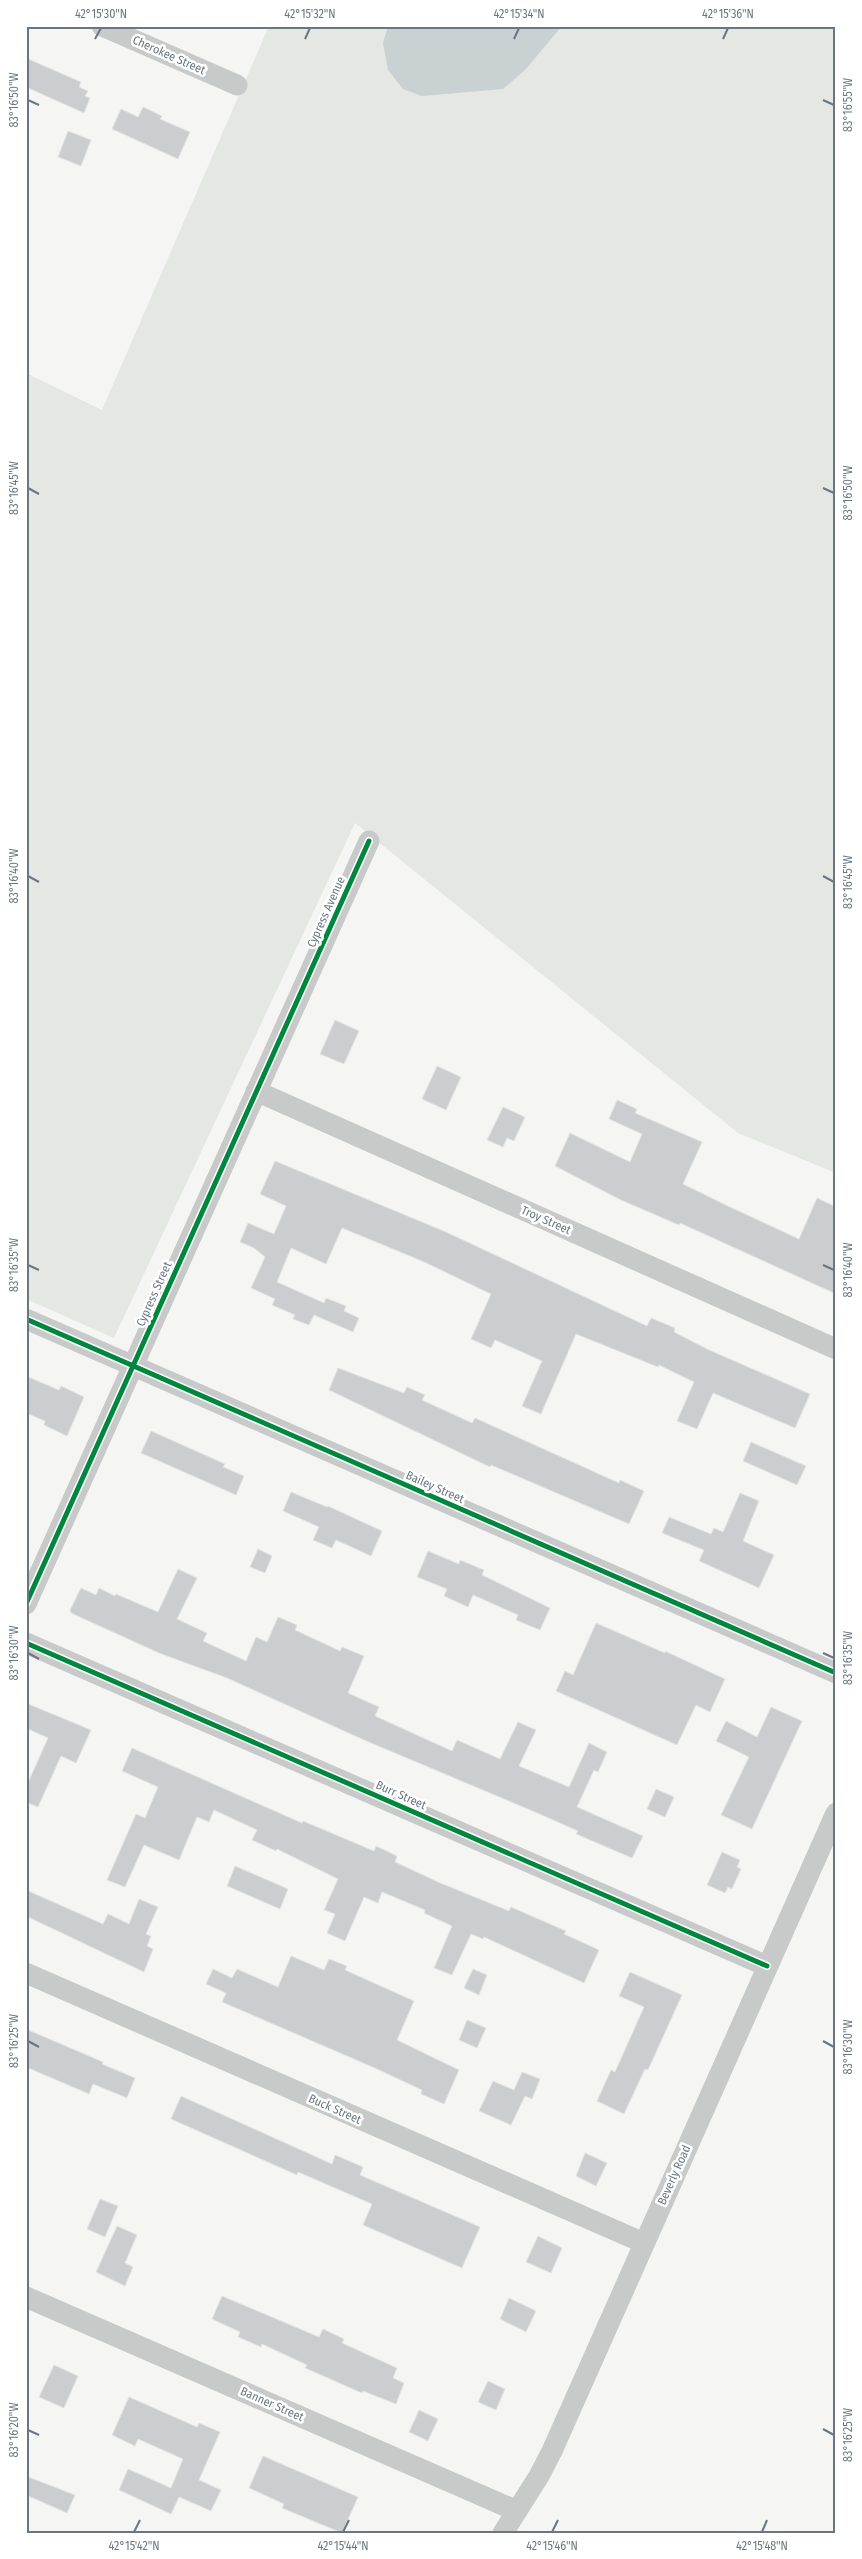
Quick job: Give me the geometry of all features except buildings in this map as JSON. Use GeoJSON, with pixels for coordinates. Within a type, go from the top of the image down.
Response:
{"type":"FeatureCollection","features":[{"type":"Feature","properties":{"kind":"street","name":"Cherokee Street"},"geometry":{"type":"LineString","coordinates":[[102,26],[237,85]]}},
{"type":"Feature","properties":{"kind":"street","name":"Cypress Avenue"},"geometry":{"type":"LineString","coordinates":[[301,992],[369,841]]}},
{"type":"Feature","properties":{"kind":"street","name":"Cypress Street"},"geometry":{"type":"LineString","coordinates":[[26,1604],[301,992]]}},
{"type":"Feature","properties":{"kind":"street","name":"Troy Street"},"geometry":{"type":"LineString","coordinates":[[256,1091],[836,1349]]}},
{"type":"Feature","properties":{"kind":"street","name":"Bailey Street"},"geometry":{"type":"LineString","coordinates":[[26,1319],[836,1673]]}},
{"type":"Feature","properties":{"kind":"street","name":"Burr Street"},"geometry":{"type":"LineString","coordinates":[[26,1643],[767,1966]]}},
{"type":"Feature","properties":{"kind":"street","name":"Beverly Road"},"geometry":{"type":"LineString","coordinates":[[503,2533],[552,2451],[836,1813]]}},
{"type":"Feature","properties":{"kind":"street","name":"Buck Street"},"geometry":{"type":"LineString","coordinates":[[26,1973],[644,2243]]}},
{"type":"Feature","properties":{"kind":"street","name":"Banner Street"},"geometry":{"type":"LineString","coordinates":[[26,2297],[517,2511]]}},
{"type":"Feature","properties":{"kind":"shaded area"},"geometry":{"type":"Polygon","coordinates":[[[269,26],[836,26],[836,1173],[738,1133],[355,823],[114,1338],[26,1299],[26,373],[102,410],[269,26]]]}},
{"type":"Feature","properties":{"kind":"shaded area"},"geometry":{"type":"Polygon","coordinates":[[[388,26],[562,26],[526,69],[503,89],[422,96],[403,89],[388,70],[383,43],[388,26]]]}},
{"type":"Feature","properties":{"kind":"cycle path"},"geometry":{"type":"LineString","coordinates":[[26,1604],[369,841]]}},
{"type":"Feature","properties":{"kind":"cycle path"},"geometry":{"type":"LineString","coordinates":[[26,1319],[836,1673]]}},
{"type":"Feature","properties":{"kind":"cycle path"},"geometry":{"type":"LineString","coordinates":[[26,1643],[767,1966]]}}]}
